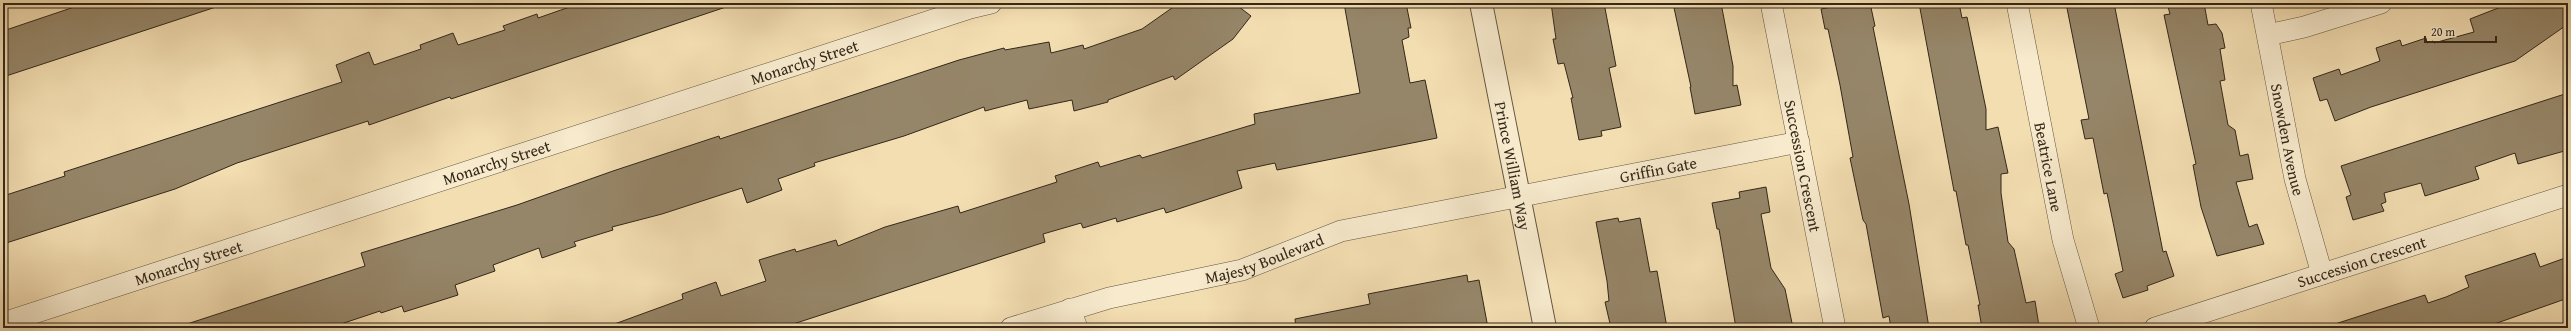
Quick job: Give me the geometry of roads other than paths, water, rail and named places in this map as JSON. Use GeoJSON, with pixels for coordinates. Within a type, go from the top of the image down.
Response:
{"type":"FeatureCollection","features":[{"type":"Feature","properties":{"kind":"street","name":"Monarchy Street"},"geometry":{"type":"LineString","coordinates":[[3,323],[970,8],[991,3]]}},
{"type":"Feature","properties":{"kind":"street","name":"Prince William Way"},"geometry":{"type":"LineString","coordinates":[[1481,3],[1544,328]]}},
{"type":"Feature","properties":{"kind":"street","name":"Succession Crescent"},"geometry":{"type":"LineString","coordinates":[[1771,3],[1835,328]]}},
{"type":"Feature","properties":{"kind":"street","name":"Beatrice Lane"},"geometry":{"type":"LineString","coordinates":[[2017,3],[2063,240],[2089,328]]}},
{"type":"Feature","properties":{"kind":"street","name":"Snowden Avenue"},"geometry":{"type":"LineString","coordinates":[[2262,3],[2295,179],[2322,274]]}},
{"type":"Feature","properties":{"kind":"street"},"geometry":{"type":"LineString","coordinates":[[2268,35],[2304,27],[2381,3]]}},
{"type":"Feature","properties":{"kind":"street","name":"Griffin Gate"},"geometry":{"type":"LineString","coordinates":[[1518,195],[1799,142]]}},
{"type":"Feature","properties":{"kind":"street","name":"Majesty Boulevard"},"geometry":{"type":"LineString","coordinates":[[1011,328],[1074,318],[1109,298],[1242,270],[1341,231],[1518,195]]}},
{"type":"Feature","properties":{"kind":"street","name":"Succession Crescent"},"geometry":{"type":"LineString","coordinates":[[2155,328],[2568,195]]}}]}
